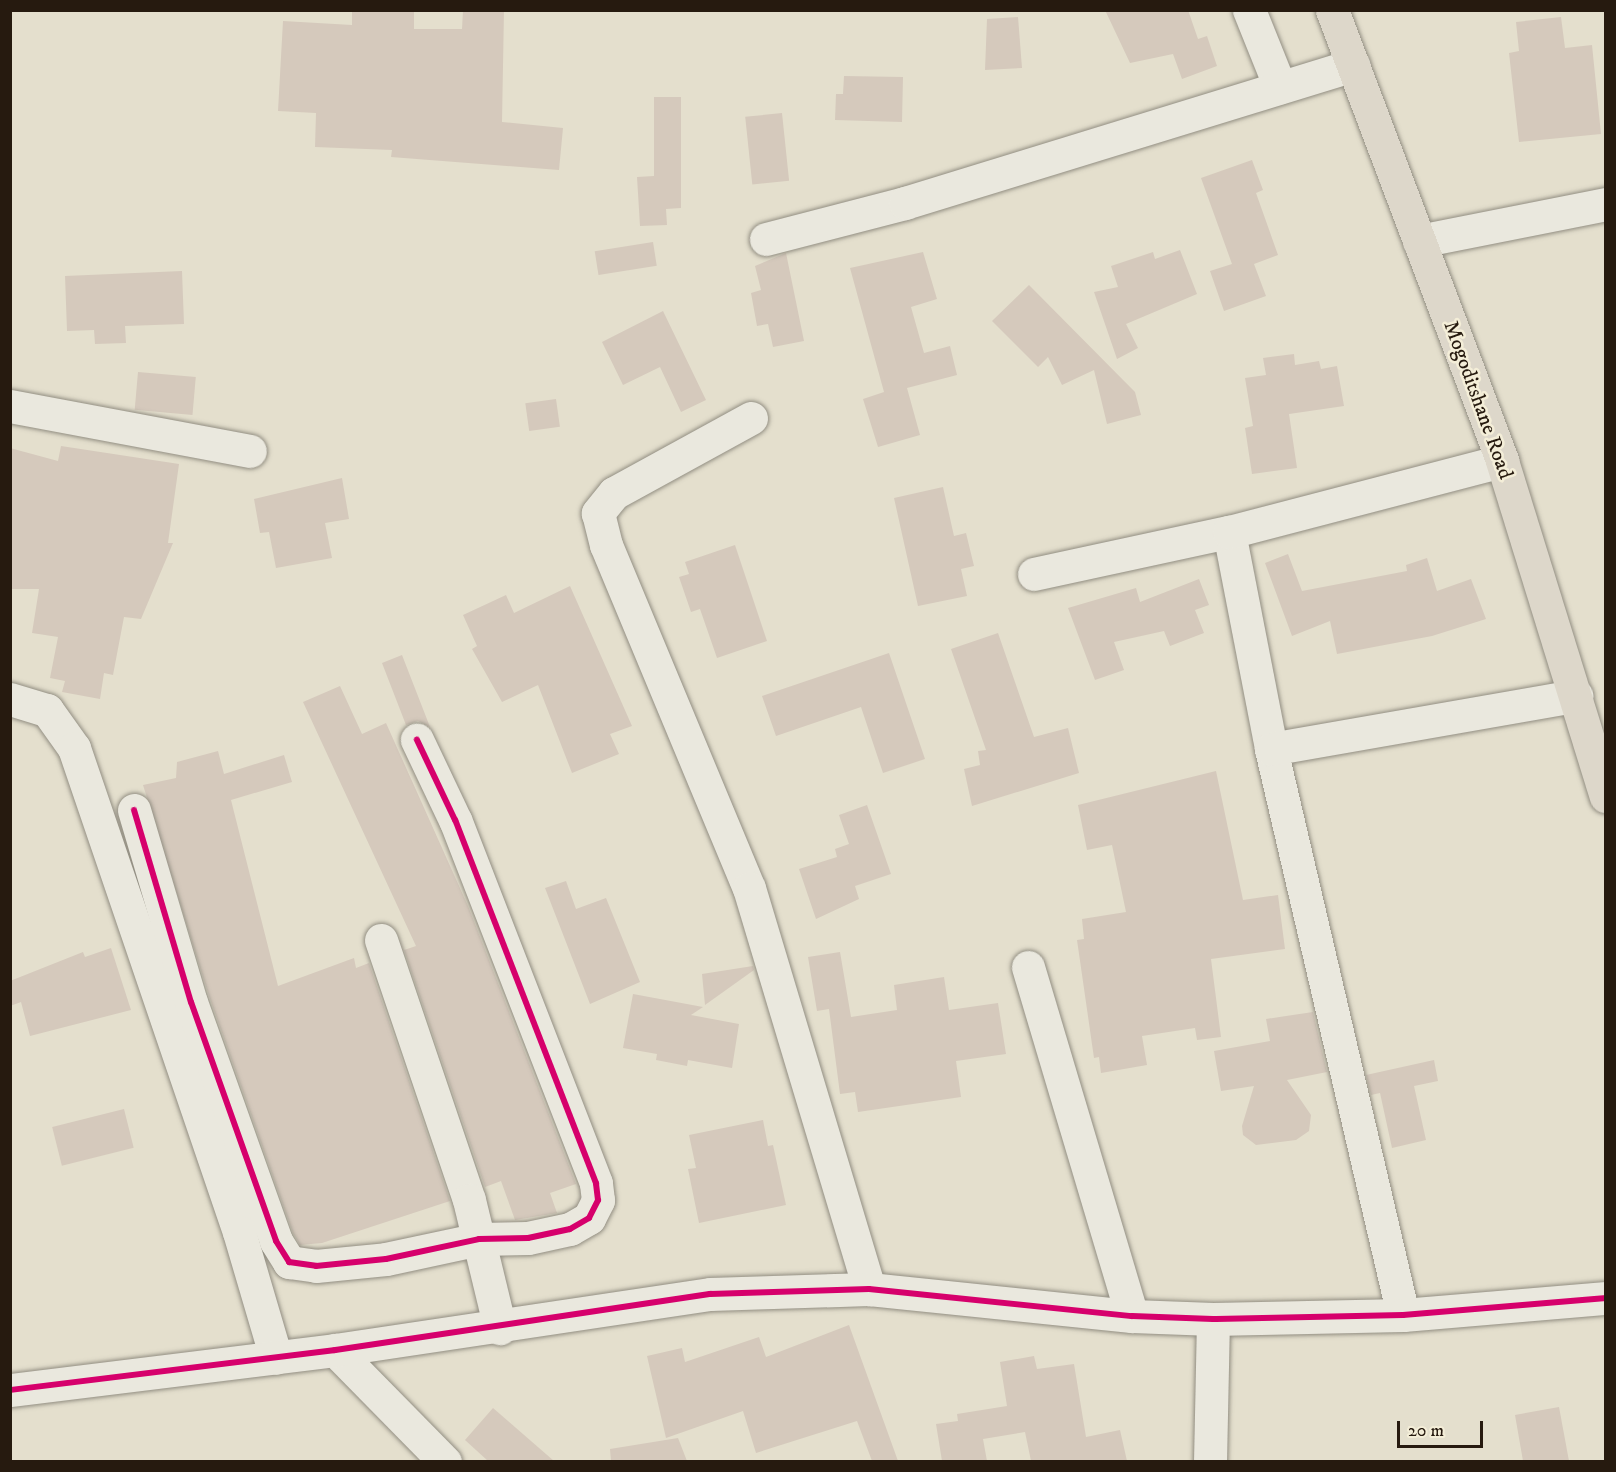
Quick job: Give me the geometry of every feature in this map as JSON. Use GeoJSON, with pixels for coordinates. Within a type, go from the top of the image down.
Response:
{"type":"FeatureCollection","features":[{"type":"Feature","properties":{"kind":"main road","name":"Mogoditshane Road"},"geometry":{"type":"LineString","coordinates":[[1332,10],[1502,461],[1605,791]]}},
{"type":"Feature","properties":{"kind":"street"},"geometry":{"type":"LineString","coordinates":[[1249,10],[1280,87]]}},
{"type":"Feature","properties":{"kind":"street"},"geometry":{"type":"LineString","coordinates":[[766,239],[906,203],[1353,65]]}},
{"type":"Feature","properties":{"kind":"street"},"geometry":{"type":"LineString","coordinates":[[1419,241],[1605,204]]}},
{"type":"Feature","properties":{"kind":"street"},"geometry":{"type":"LineString","coordinates":[[10,406],[249,451]]}},
{"type":"Feature","properties":{"kind":"street"},"geometry":{"type":"LineString","coordinates":[[751,418],[614,492],[598,513],[606,545],[749,888],[869,1289]]}},
{"type":"Feature","properties":{"kind":"street"},"geometry":{"type":"LineString","coordinates":[[1034,574],[1229,532],[1502,461]]}},
{"type":"Feature","properties":{"kind":"street"},"geometry":{"type":"LineString","coordinates":[[1229,532],[1271,749],[1403,1315]]}},
{"type":"Feature","properties":{"kind":"street"},"geometry":{"type":"LineString","coordinates":[[1271,749],[1576,696]]}},
{"type":"Feature","properties":{"kind":"street"},"geometry":{"type":"LineString","coordinates":[[10,699],[47,710],[74,748],[239,1233],[276,1358]]}},
{"type":"Feature","properties":{"kind":"street"},"geometry":{"type":"LineString","coordinates":[[134,810],[191,1002],[276,1241],[289,1262],[316,1266],[386,1259],[479,1239],[528,1238],[570,1229],[589,1218],[598,1200],[596,1183],[455,820],[417,740]]}},
{"type":"Feature","properties":{"kind":"street"},"geometry":{"type":"LineString","coordinates":[[381,940],[479,1239],[500,1328]]}},
{"type":"Feature","properties":{"kind":"street"},"geometry":{"type":"LineString","coordinates":[[1028,967],[1132,1316]]}},
{"type":"Feature","properties":{"kind":"street"},"geometry":{"type":"LineString","coordinates":[[10,1390],[500,1328],[710,1294],[869,1289],[1132,1316],[1213,1319],[1403,1315],[1605,1298]]}},
{"type":"Feature","properties":{"kind":"street"},"geometry":{"type":"LineString","coordinates":[[1210,1461],[1213,1319]]}},
{"type":"Feature","properties":{"kind":"street"},"geometry":{"type":"LineString","coordinates":[[335,1350],[445,1461]]}},
{"type":"Feature","properties":{"kind":"building"},"geometry":{"type":"Polygon","coordinates":[[[352,10],[414,10],[414,29],[462,29],[463,10],[504,10],[502,122],[563,128],[559,170],[391,157],[392,150],[315,147],[316,113],[278,111],[283,21],[352,25],[352,10]]]}},
{"type":"Feature","properties":{"kind":"building"},"geometry":{"type":"Polygon","coordinates":[[[1105,10],[1188,10],[1198,39],[1207,36],[1217,66],[1182,79],[1173,54],[1130,63],[1105,10]]]}},
{"type":"Feature","properties":{"kind":"building"},"geometry":{"type":"Polygon","coordinates":[[[1018,17],[1022,68],[985,70],[987,19],[1018,17]]]}},
{"type":"Feature","properties":{"kind":"building"},"geometry":{"type":"Polygon","coordinates":[[[1561,17],[1565,48],[1592,45],[1601,134],[1519,142],[1509,53],[1519,51],[1516,22],[1561,17]]]}},
{"type":"Feature","properties":{"kind":"building"},"geometry":{"type":"Polygon","coordinates":[[[844,76],[903,77],[902,122],[835,120],[836,94],[843,94],[844,76]]]}},
{"type":"Feature","properties":{"kind":"building"},"geometry":{"type":"Polygon","coordinates":[[[654,97],[681,97],[681,208],[666,209],[667,225],[640,226],[637,177],[654,176],[654,97]]]}},
{"type":"Feature","properties":{"kind":"building"},"geometry":{"type":"Polygon","coordinates":[[[782,113],[789,181],[752,184],[745,117],[782,113]]]}},
{"type":"Feature","properties":{"kind":"building"},"geometry":{"type":"Polygon","coordinates":[[[1252,160],[1263,190],[1256,193],[1278,255],[1254,264],[1266,296],[1224,311],[1210,271],[1232,264],[1201,178],[1252,160]]]}},
{"type":"Feature","properties":{"kind":"building"},"geometry":{"type":"Polygon","coordinates":[[[653,242],[657,266],[598,275],[595,251],[653,242]]]}},
{"type":"Feature","properties":{"kind":"building"},"geometry":{"type":"Polygon","coordinates":[[[1180,250],[1197,294],[1126,324],[1138,348],[1117,359],[1094,292],[1118,287],[1111,266],[1153,252],[1155,259],[1180,250]]]}},
{"type":"Feature","properties":{"kind":"building"},"geometry":{"type":"Polygon","coordinates":[[[923,252],[937,299],[911,307],[924,353],[950,346],[957,375],[907,388],[920,435],[878,447],[863,399],[884,392],[850,268],[923,252]]]}},
{"type":"Feature","properties":{"kind":"building"},"geometry":{"type":"Polygon","coordinates":[[[786,253],[804,341],[773,347],[768,324],[757,326],[751,293],[761,290],[755,266],[786,253]]]}},
{"type":"Feature","properties":{"kind":"building"},"geometry":{"type":"Polygon","coordinates":[[[182,271],[184,324],[125,326],[126,343],[95,344],[94,330],[67,331],[65,276],[182,271]]]}},
{"type":"Feature","properties":{"kind":"building"},"geometry":{"type":"Polygon","coordinates":[[[1029,285],[1135,392],[1141,415],[1107,424],[1094,370],[1062,385],[1048,357],[1038,367],[992,321],[1029,285]]]}},
{"type":"Feature","properties":{"kind":"building"},"geometry":{"type":"Polygon","coordinates":[[[663,311],[706,400],[681,412],[660,367],[623,385],[602,342],[663,311]]]}},
{"type":"Feature","properties":{"kind":"building"},"geometry":{"type":"Polygon","coordinates":[[[1294,354],[1295,365],[1319,361],[1321,369],[1337,366],[1344,406],[1289,414],[1297,468],[1252,474],[1245,428],[1253,426],[1245,378],[1266,375],[1263,358],[1294,354]]]}},
{"type":"Feature","properties":{"kind":"building"},"geometry":{"type":"Polygon","coordinates":[[[138,372],[196,377],[192,415],[135,410],[138,372]]]}},
{"type":"Feature","properties":{"kind":"building"},"geometry":{"type":"Polygon","coordinates":[[[556,399],[560,427],[529,431],[525,403],[556,399]]]}},
{"type":"Feature","properties":{"kind":"building"},"geometry":{"type":"Polygon","coordinates":[[[61,446],[179,464],[168,543],[173,543],[141,619],[124,617],[113,675],[104,673],[100,699],[62,692],[65,681],[50,678],[58,637],[32,633],[39,589],[10,589],[10,448],[58,461],[61,446]]]}},
{"type":"Feature","properties":{"kind":"building"},"geometry":{"type":"Polygon","coordinates":[[[342,478],[349,519],[325,523],[332,558],[276,568],[269,532],[260,533],[254,499],[342,478]]]}},
{"type":"Feature","properties":{"kind":"building"},"geometry":{"type":"Polygon","coordinates":[[[943,487],[954,536],[966,533],[974,566],[961,569],[967,596],[918,606],[894,498],[943,487]]]}},
{"type":"Feature","properties":{"kind":"building"},"geometry":{"type":"Polygon","coordinates":[[[735,545],[767,641],[717,658],[700,609],[691,612],[679,577],[689,574],[685,562],[735,545]]]}},
{"type":"Feature","properties":{"kind":"building"},"geometry":{"type":"Polygon","coordinates":[[[1288,554],[1302,591],[1407,571],[1406,565],[1427,558],[1437,591],[1471,579],[1486,619],[1432,636],[1337,654],[1330,621],[1292,636],[1265,563],[1288,554]]]}},
{"type":"Feature","properties":{"kind":"building"},"geometry":{"type":"Polygon","coordinates":[[[1199,579],[1209,605],[1195,610],[1204,633],[1170,646],[1164,631],[1114,642],[1124,670],[1095,680],[1068,608],[1136,588],[1140,602],[1199,579]]]}},
{"type":"Feature","properties":{"kind":"building"},"geometry":{"type":"Polygon","coordinates":[[[570,586],[632,726],[610,734],[619,754],[572,773],[538,685],[502,702],[472,649],[477,646],[463,615],[506,595],[514,613],[570,586]]]}},
{"type":"Feature","properties":{"kind":"building"},"geometry":{"type":"Polygon","coordinates":[[[998,633],[1034,737],[1068,728],[1079,773],[972,806],[964,769],[980,765],[978,751],[986,750],[951,649],[998,633]]]}},
{"type":"Feature","properties":{"kind":"building"},"geometry":{"type":"Polygon","coordinates":[[[889,653],[925,759],[883,773],[861,707],[776,736],[762,696],[889,653]]]}},
{"type":"Feature","properties":{"kind":"building"},"geometry":{"type":"Polygon","coordinates":[[[402,655],[430,727],[418,721],[406,725],[382,663],[402,655]]]}},
{"type":"Feature","properties":{"kind":"building"},"geometry":{"type":"Polygon","coordinates":[[[340,686],[362,734],[386,723],[468,906],[576,1184],[550,1193],[557,1213],[515,1220],[501,1181],[485,1187],[404,950],[416,946],[303,702],[340,686]]]}},
{"type":"Feature","properties":{"kind":"building"},"geometry":{"type":"Polygon","coordinates":[[[218,751],[224,774],[284,755],[292,782],[231,800],[278,986],[354,958],[356,968],[369,963],[450,1201],[322,1243],[300,1245],[293,1233],[209,996],[143,785],[176,778],[177,762],[218,751]]]}},
{"type":"Feature","properties":{"kind":"building"},"geometry":{"type":"Polygon","coordinates":[[[1216,771],[1243,900],[1278,895],[1285,949],[1211,959],[1221,1037],[1197,1040],[1195,1028],[1142,1036],[1147,1065],[1101,1073],[1099,1057],[1094,1058],[1077,940],[1084,939],[1082,919],[1126,912],[1112,845],[1087,850],[1078,805],[1216,771]]]}},
{"type":"Feature","properties":{"kind":"building"},"geometry":{"type":"Polygon","coordinates":[[[867,805],[891,874],[855,886],[859,899],[816,919],[799,869],[837,857],[835,849],[849,844],[839,815],[867,805]]]}},
{"type":"Feature","properties":{"kind":"building"},"geometry":{"type":"Polygon","coordinates":[[[566,881],[576,909],[606,898],[640,982],[590,1004],[545,888],[566,881]]]}},
{"type":"Feature","properties":{"kind":"building"},"geometry":{"type":"Polygon","coordinates":[[[111,948],[131,1010],[30,1036],[21,1002],[10,1006],[10,981],[83,952],[85,957],[111,948]]]}},
{"type":"Feature","properties":{"kind":"building"},"geometry":{"type":"Polygon","coordinates":[[[840,952],[851,1017],[897,1010],[894,985],[944,977],[949,1010],[998,1003],[1006,1054],[956,1061],[961,1097],[858,1112],[855,1092],[840,1094],[829,1009],[817,1011],[808,957],[840,952]]]}},
{"type":"Feature","properties":{"kind":"building"},"geometry":{"type":"Polygon","coordinates":[[[753,966],[754,970],[705,1005],[702,974],[753,966]]]}},
{"type":"Feature","properties":{"kind":"building"},"geometry":{"type":"Polygon","coordinates":[[[633,994],[703,1007],[691,1015],[739,1024],[732,1068],[688,1060],[687,1066],[656,1060],[657,1054],[623,1048],[633,994]]]}},
{"type":"Feature","properties":{"kind":"building"},"geometry":{"type":"Polygon","coordinates":[[[1313,1012],[1327,1072],[1287,1080],[1311,1115],[1309,1131],[1296,1140],[1256,1145],[1243,1135],[1242,1126],[1254,1086],[1221,1091],[1214,1051],[1270,1041],[1266,1019],[1313,1012]]]}},
{"type":"Feature","properties":{"kind":"building"},"geometry":{"type":"Polygon","coordinates":[[[1434,1060],[1438,1081],[1414,1086],[1426,1140],[1392,1148],[1380,1093],[1371,1095],[1366,1075],[1434,1060]]]}},
{"type":"Feature","properties":{"kind":"building"},"geometry":{"type":"Polygon","coordinates":[[[124,1109],[134,1148],[62,1166],[52,1127],[124,1109]]]}},
{"type":"Feature","properties":{"kind":"building"},"geometry":{"type":"Polygon","coordinates":[[[763,1120],[768,1146],[773,1145],[786,1205],[699,1223],[688,1169],[696,1168],[689,1135],[763,1120]]]}},
{"type":"Feature","properties":{"kind":"building"},"geometry":{"type":"Polygon","coordinates":[[[849,1325],[898,1461],[872,1461],[857,1421],[756,1453],[743,1411],[666,1438],[647,1356],[682,1348],[685,1362],[759,1337],[766,1357],[849,1325]]]}},
{"type":"Feature","properties":{"kind":"building"},"geometry":{"type":"Polygon","coordinates":[[[1034,1356],[1037,1369],[1074,1364],[1086,1437],[1120,1430],[1127,1461],[1031,1461],[1025,1432],[983,1439],[987,1461],[942,1461],[936,1424],[958,1421],[957,1414],[1007,1406],[1000,1362],[1034,1356]]]}},
{"type":"Feature","properties":{"kind":"building"},"geometry":{"type":"Polygon","coordinates":[[[1559,1407],[1569,1461],[1523,1461],[1515,1415],[1559,1407]]]}},
{"type":"Feature","properties":{"kind":"building"},"geometry":{"type":"Polygon","coordinates":[[[493,1408],[554,1461],[488,1461],[465,1440],[493,1408]]]}},
{"type":"Feature","properties":{"kind":"building"},"geometry":{"type":"Polygon","coordinates":[[[678,1438],[687,1461],[611,1461],[610,1449],[678,1438]]]}},
{"type":"Feature","properties":{"kind":"cycle path"},"geometry":{"type":"LineString","coordinates":[[134,810],[191,1002],[276,1241],[289,1262],[316,1266],[386,1259],[479,1239],[528,1238],[570,1229],[589,1218],[598,1200],[596,1183],[455,820],[417,740]]}},
{"type":"Feature","properties":{"kind":"cycle path"},"geometry":{"type":"LineString","coordinates":[[10,1390],[335,1350],[710,1294],[869,1289],[1132,1316],[1213,1319],[1403,1315],[1606,1298]]}}]}
